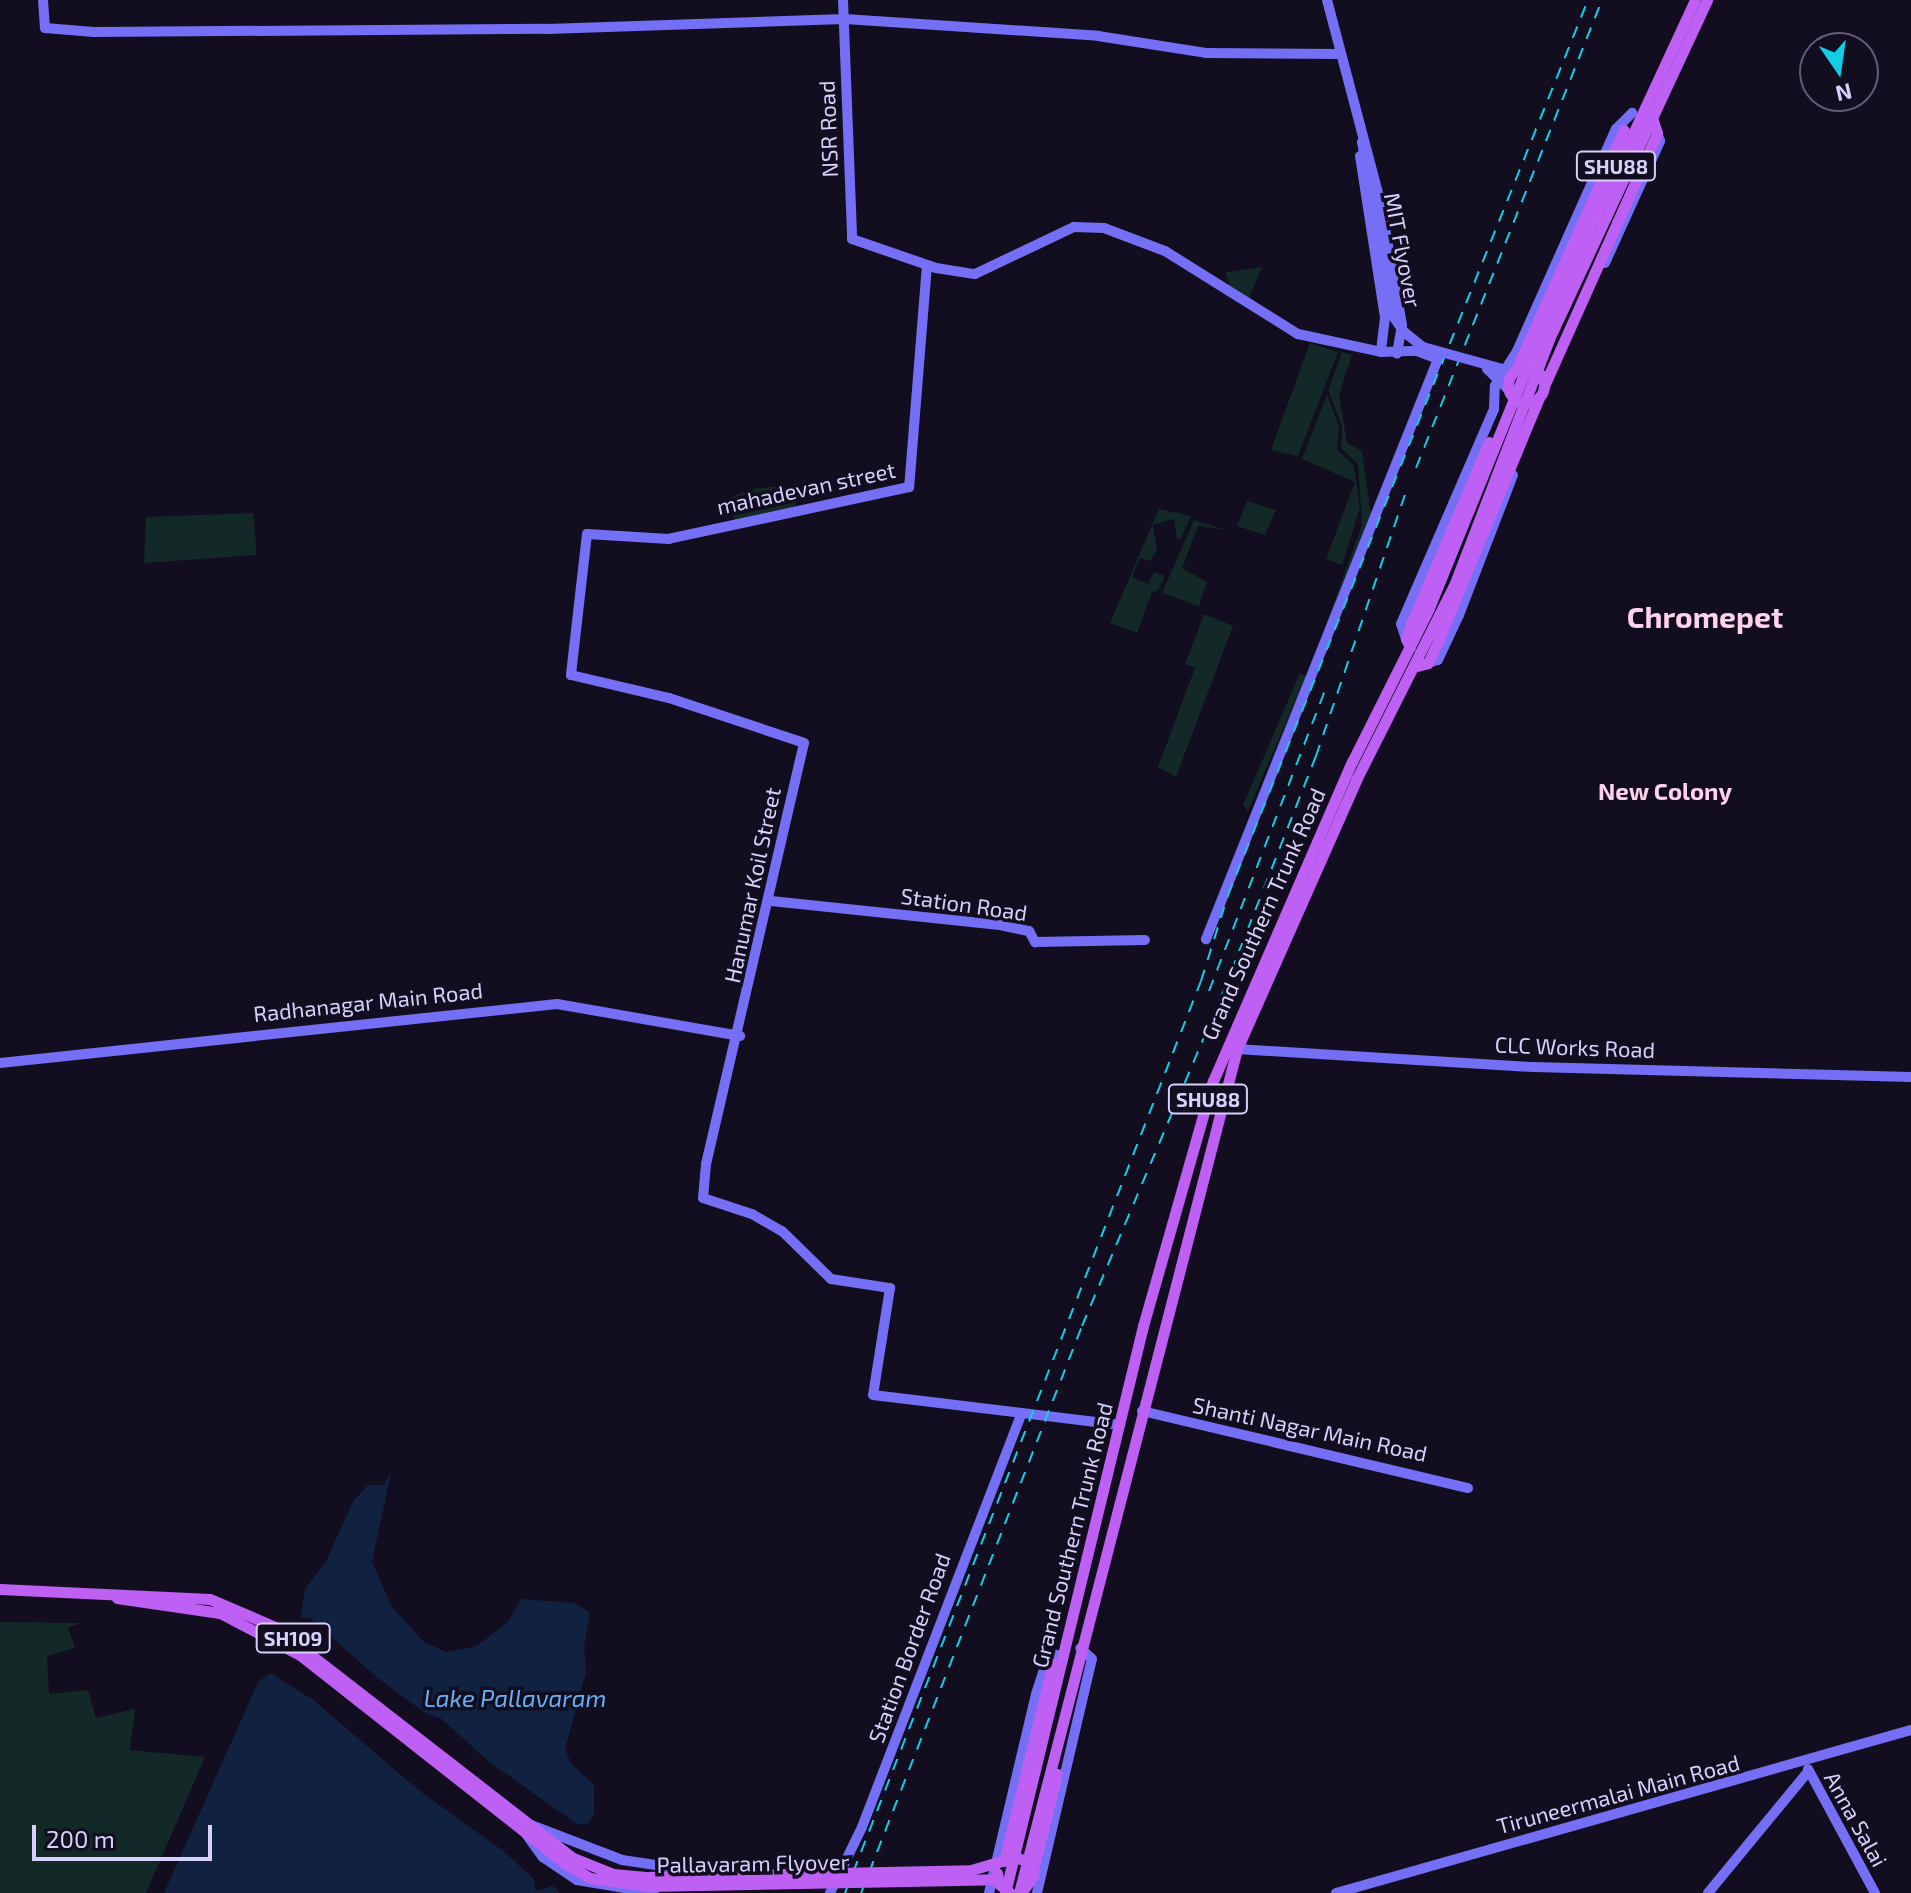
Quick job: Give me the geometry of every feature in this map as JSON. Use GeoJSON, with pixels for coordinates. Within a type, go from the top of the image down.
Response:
{"type":"FeatureCollection","features":[{"type":"Feature","properties":{"kind":"main road","name":"Grand Southern Trunk Road"},"geometry":{"type":"LineString","coordinates":[[1001,1888],[1161,1262],[1233,1028],[1408,643],[1636,111],[1695,0]]}},
{"type":"Feature","properties":{"kind":"main road","name":"Grand Southern Trunk Road"},"geometry":{"type":"LineString","coordinates":[[1020,1893],[1237,1049],[1356,780],[1422,665],[1549,339],[1707,0]]}},
{"type":"Feature","properties":{"kind":"main road"},"geometry":{"type":"LineString","coordinates":[[1408,643],[1411,624],[1515,371],[1624,130],[1636,111]]}},
{"type":"Feature","properties":{"kind":"main road"},"geometry":{"type":"LineString","coordinates":[[1422,665],[1439,639],[1542,392],[1655,137],[1652,118]]}},
{"type":"Feature","properties":{"kind":"main road"},"geometry":{"type":"LineString","coordinates":[[1540,298],[1553,304]]}},
{"type":"Feature","properties":{"kind":"main road"},"geometry":{"type":"LineString","coordinates":[[1515,371],[1533,368],[1542,392]]}},
{"type":"Feature","properties":{"kind":"main road"},"geometry":{"type":"LineString","coordinates":[[1509,391],[1523,403],[1542,392]]}},
{"type":"Feature","properties":{"kind":"main road","name":"SH109"},"geometry":{"type":"LineString","coordinates":[[0,1589],[152,1592],[231,1606],[302,1644],[528,1829]]}},
{"type":"Feature","properties":{"kind":"main road","name":"SH109"},"geometry":{"type":"LineString","coordinates":[[0,1597],[148,1600],[201,1608],[245,1623],[300,1655],[528,1829]]}},
{"type":"Feature","properties":{"kind":"main road"},"geometry":{"type":"LineString","coordinates":[[1020,1893],[1032,1890],[1033,1870],[1080,1681],[1080,1653]]}},
{"type":"Feature","properties":{"kind":"main road"},"geometry":{"type":"LineString","coordinates":[[1001,1888],[999,1864],[1049,1675],[1059,1654]]}},
{"type":"Feature","properties":{"kind":"main road","name":"Pallavaram Flyover"},"geometry":{"type":"LineString","coordinates":[[528,1829],[590,1878],[636,1885],[1001,1888]]}},
{"type":"Feature","properties":{"kind":"main road","name":"Pallavaram Flyover"},"geometry":{"type":"LineString","coordinates":[[568,1860],[613,1874],[646,1877],[999,1864],[1021,1858],[1033,1870]]}},
{"type":"Feature","properties":{"kind":"street"},"geometry":{"type":"LineString","coordinates":[[43,0],[45,28],[547,29],[845,19],[1098,36],[1206,53],[1340,54]]}},
{"type":"Feature","properties":{"kind":"street","name":"NSR Road"},"geometry":{"type":"LineString","coordinates":[[843,0],[852,239],[927,265]]}},
{"type":"Feature","properties":{"kind":"street"},"geometry":{"type":"LineString","coordinates":[[1327,0],[1361,137],[1385,318],[1381,352]]}},
{"type":"Feature","properties":{"kind":"street"},"geometry":{"type":"LineString","coordinates":[[1408,643],[1401,624],[1494,409],[1495,386],[1540,298],[1616,129],[1636,111]]}},
{"type":"Feature","properties":{"kind":"street"},"geometry":{"type":"LineString","coordinates":[[1361,137],[1373,163],[1402,325],[1400,355]]}},
{"type":"Feature","properties":{"kind":"street","name":"MIT Flyover"},"geometry":{"type":"LineString","coordinates":[[1361,137],[1395,319],[1423,347],[1480,365],[1515,371]]}},
{"type":"Feature","properties":{"kind":"street"},"geometry":{"type":"LineString","coordinates":[[1422,665],[1438,660],[1459,615],[1546,390],[1660,141],[1655,137]]}},
{"type":"Feature","properties":{"kind":"street"},"geometry":{"type":"LineString","coordinates":[[927,265],[975,274],[1074,227],[1104,228],[1165,251],[1298,334],[1400,355],[1417,351],[1439,362],[1206,939]]}},
{"type":"Feature","properties":{"kind":"street","name":"mahadevan street"},"geometry":{"type":"LineString","coordinates":[[804,743],[669,698],[571,675],[587,534],[663,540],[907,490],[927,265]]}},
{"type":"Feature","properties":{"kind":"street","name":"MIT Flyover"},"geometry":{"type":"LineString","coordinates":[[1480,365],[1509,391]]}},
{"type":"Feature","properties":{"kind":"street","name":"Hanumar Koil Street"},"geometry":{"type":"LineString","coordinates":[[804,743],[740,1036],[706,1164],[703,1198],[782,1231],[831,1279],[890,1288],[873,1395],[1021,1414]]}},
{"type":"Feature","properties":{"kind":"street","name":"Station Road"},"geometry":{"type":"LineString","coordinates":[[771,901],[1000,925],[1029,931],[1035,942],[1145,940]]}},
{"type":"Feature","properties":{"kind":"street","name":"Radhanagar Main Road"},"geometry":{"type":"LineString","coordinates":[[0,1063],[557,1004],[740,1036]]}},
{"type":"Feature","properties":{"kind":"street","name":"CLC Works Road"},"geometry":{"type":"LineString","coordinates":[[1237,1049],[1533,1067],[1911,1077]]}},
{"type":"Feature","properties":{"kind":"street","name":"Shanti Nagar Main Road"},"geometry":{"type":"LineString","coordinates":[[1142,1411],[1468,1488]]}},
{"type":"Feature","properties":{"kind":"street"},"geometry":{"type":"LineString","coordinates":[[1021,1414],[1120,1425]]}},
{"type":"Feature","properties":{"kind":"street","name":"Station Border Road"},"geometry":{"type":"LineString","coordinates":[[830,1893],[896,1742],[1021,1414]]}},
{"type":"Feature","properties":{"kind":"street"},"geometry":{"type":"LineString","coordinates":[[1032,1890],[1092,1659],[1080,1653]]}},
{"type":"Feature","properties":{"kind":"street"},"geometry":{"type":"LineString","coordinates":[[989,1893],[999,1864],[1036,1694],[1046,1663],[1059,1654]]}},
{"type":"Feature","properties":{"kind":"street","name":"Tiruneermalai Main Road"},"geometry":{"type":"LineString","coordinates":[[1336,1893],[1808,1768],[1911,1730]]}},
{"type":"Feature","properties":{"kind":"street"},"geometry":{"type":"LineString","coordinates":[[1708,1893],[1808,1768]]}},
{"type":"Feature","properties":{"kind":"street","name":"Anna Salai"},"geometry":{"type":"LineString","coordinates":[[1808,1768],[1875,1893]]}},
{"type":"Feature","properties":{"kind":"street"},"geometry":{"type":"LineString","coordinates":[[528,1829],[612,1856],[670,1868],[841,1868]]}},
{"type":"Feature","properties":{"kind":"street"},"geometry":{"type":"LineString","coordinates":[[528,1829],[537,1852],[577,1880],[654,1893]]}},
{"type":"Feature","properties":{"kind":"green space"},"geometry":{"type":"Polygon","coordinates":[[[1262,267],[1248,300],[1230,288],[1226,272],[1262,267]]]}},
{"type":"Feature","properties":{"kind":"green space"},"geometry":{"type":"Polygon","coordinates":[[[1310,343],[1338,352],[1298,456],[1271,450],[1310,343]]]}},
{"type":"Feature","properties":{"kind":"green space"},"geometry":{"type":"Polygon","coordinates":[[[1342,352],[1352,355],[1339,395],[1347,443],[1362,451],[1371,516],[1309,672],[1362,525],[1358,464],[1341,448],[1342,426],[1328,390],[1342,352]]]}},
{"type":"Feature","properties":{"kind":"green space"},"geometry":{"type":"Polygon","coordinates":[[[1327,395],[1339,426],[1337,449],[1354,466],[1360,507],[1342,565],[1326,559],[1355,482],[1302,459],[1327,395]]]}},
{"type":"Feature","properties":{"kind":"green space"},"geometry":{"type":"Polygon","coordinates":[[[781,486],[794,492],[796,508],[735,521],[731,498],[750,489],[781,486]]]}},
{"type":"Feature","properties":{"kind":"green space"},"geometry":{"type":"Polygon","coordinates":[[[1247,501],[1276,510],[1265,535],[1237,526],[1247,501]]]}},
{"type":"Feature","properties":{"kind":"green space"},"geometry":{"type":"Polygon","coordinates":[[[1159,509],[1191,516],[1181,538],[1177,539],[1174,519],[1153,525],[1157,550],[1150,561],[1140,558],[1132,577],[1148,584],[1154,572],[1165,576],[1158,591],[1152,592],[1137,633],[1110,623],[1159,509]]]}},
{"type":"Feature","properties":{"kind":"green space"},"geometry":{"type":"Polygon","coordinates":[[[253,513],[257,555],[144,563],[146,517],[253,513]]]}},
{"type":"Feature","properties":{"kind":"green space"},"geometry":{"type":"Polygon","coordinates":[[[1194,520],[1227,530],[1198,526],[1182,568],[1207,582],[1199,606],[1162,593],[1194,520]]]}},
{"type":"Feature","properties":{"kind":"green space"},"geometry":{"type":"Polygon","coordinates":[[[1204,614],[1233,626],[1176,777],[1158,767],[1195,668],[1185,664],[1204,614]]]}},
{"type":"Feature","properties":{"kind":"green space"},"geometry":{"type":"Polygon","coordinates":[[[1300,673],[1306,676],[1248,811],[1243,805],[1300,673]]]}},
{"type":"Feature","properties":{"kind":"green space"},"geometry":{"type":"Polygon","coordinates":[[[0,1622],[80,1623],[68,1628],[75,1648],[47,1656],[49,1694],[88,1690],[96,1718],[135,1709],[130,1750],[205,1757],[146,1893],[0,1893],[0,1622]]]}},
{"type":"Feature","properties":{"kind":"water","name":"Lake Pallavaram"},"geometry":{"type":"Polygon","coordinates":[[[391,1473],[372,1562],[392,1607],[424,1642],[446,1652],[477,1646],[508,1622],[521,1599],[574,1603],[590,1613],[584,1646],[586,1672],[565,1749],[571,1763],[594,1785],[594,1814],[587,1825],[577,1824],[488,1761],[442,1719],[425,1713],[378,1678],[310,1618],[301,1618],[305,1589],[325,1563],[354,1500],[368,1485],[383,1485],[391,1473]]]}},
{"type":"Feature","properties":{"kind":"water","name":"Lake Pallavaram"},"geometry":{"type":"Polygon","coordinates":[[[270,1673],[312,1699],[421,1792],[502,1850],[533,1878],[536,1891],[553,1886],[560,1893],[164,1893],[258,1682],[270,1673]]]}},
{"type":"Feature","properties":{"kind":"railway"},"geometry":{"type":"LineString","coordinates":[[845,1893],[1201,981],[1228,895],[1588,0]]}},
{"type":"Feature","properties":{"kind":"railway"},"geometry":{"type":"LineString","coordinates":[[1416,468],[1602,0]]}},
{"type":"Feature","properties":{"kind":"railway"},"geometry":{"type":"LineString","coordinates":[[861,1893],[1082,1326],[1223,992],[1316,756],[1405,494]]}},
{"type":"Feature","properties":{"kind":"railway"},"geometry":{"type":"LineString","coordinates":[[1209,991],[1327,685]]}},
{"type":"Feature","properties":{"kind":"district","name":"Chromepet"},"geometry":{"type":"Point","coordinates":[1705,616]}},
{"type":"Feature","properties":{"kind":"district","name":"New Colony"},"geometry":{"type":"Point","coordinates":[1665,791]}}]}
